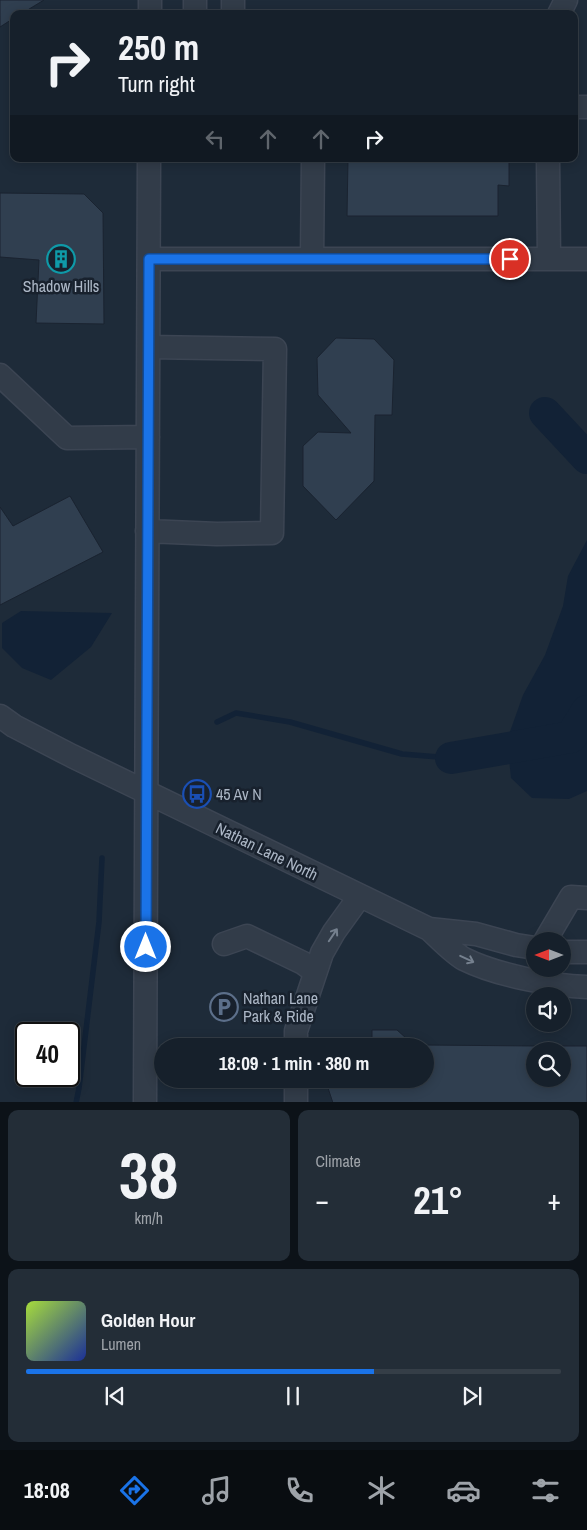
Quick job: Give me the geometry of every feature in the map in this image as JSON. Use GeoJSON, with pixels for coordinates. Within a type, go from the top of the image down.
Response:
{"type":"FeatureCollection","features":[{"type":"Feature","properties":{"kind":"street"},"geometry":{"type":"LineString","coordinates":[[144,1102],[149,162]]}},
{"type":"Feature","properties":{"kind":"street"},"geometry":{"type":"LineString","coordinates":[[312,259],[313,162]]}},
{"type":"Feature","properties":{"kind":"street"},"geometry":{"type":"LineString","coordinates":[[548,162],[549,259]]}},
{"type":"Feature","properties":{"kind":"street"},"geometry":{"type":"LineString","coordinates":[[149,259],[587,259]]}},
{"type":"Feature","properties":{"kind":"street"},"geometry":{"type":"LineString","coordinates":[[147,531],[217,534],[272,533],[275,348],[149,347]]}},
{"type":"Feature","properties":{"kind":"street"},"geometry":{"type":"LineString","coordinates":[[0,375],[67,438],[148,437]]}},
{"type":"Feature","properties":{"kind":"street","name":"Nathan Lane North"},"geometry":{"type":"LineString","coordinates":[[0,716],[22,730],[146,792],[429,929],[463,958],[530,980],[587,987]]}},
{"type":"Feature","properties":{"kind":"street"},"geometry":{"type":"LineString","coordinates":[[296,1038],[296,1031],[315,972],[326,946],[360,896]]}},
{"type":"Feature","properties":{"kind":"street"},"geometry":{"type":"LineString","coordinates":[[550,932],[571,897],[587,898]]}},
{"type":"Feature","properties":{"kind":"street","name":"Nathan Lane North"},"geometry":{"type":"LineString","coordinates":[[429,929],[476,934],[526,947]]}},
{"type":"Feature","properties":{"kind":"street"},"geometry":{"type":"LineString","coordinates":[[224,944],[246,936],[303,962],[315,972]]}},
{"type":"Feature","properties":{"kind":"street"},"geometry":{"type":"LineString","coordinates":[[571,952],[587,952]]}},
{"type":"Feature","properties":{"kind":"street"},"geometry":{"type":"LineString","coordinates":[[296,1088],[296,1102]]}},
{"type":"Feature","properties":{"kind":"water"},"geometry":{"type":"Polygon","coordinates":[[[587,540],[587,791],[569,799],[532,798],[511,778],[507,740],[523,695],[545,655],[563,606],[568,576],[587,540]]]}},
{"type":"Feature","properties":{"kind":"water"},"geometry":{"type":"Polygon","coordinates":[[[21,611],[112,613],[91,647],[51,680],[22,668],[2,648],[2,623],[21,611]]]}},
{"type":"Feature","properties":{"kind":"building"},"geometry":{"type":"Polygon","coordinates":[[[0,0],[44,0],[28,10],[10,10],[10,21],[0,27],[0,0]]]}},
{"type":"Feature","properties":{"kind":"building"},"geometry":{"type":"Polygon","coordinates":[[[348,162],[509,162],[509,186],[498,185],[498,216],[347,216],[348,162]]]}},
{"type":"Feature","properties":{"kind":"building","name":"Shadow Hills"},"geometry":{"type":"Polygon","coordinates":[[[0,193],[84,194],[103,213],[104,324],[36,323],[39,260],[0,257],[0,193]]]}},
{"type":"Feature","properties":{"kind":"building"},"geometry":{"type":"Polygon","coordinates":[[[336,338],[374,339],[394,360],[392,415],[375,415],[374,481],[336,520],[303,486],[303,446],[318,432],[351,433],[318,395],[317,358],[336,338]]]}},
{"type":"Feature","properties":{"kind":"building"},"geometry":{"type":"Polygon","coordinates":[[[70,496],[103,552],[0,605],[0,507],[13,526],[70,496]]]}},
{"type":"Feature","properties":{"kind":"building"},"geometry":{"type":"Polygon","coordinates":[[[372,1030],[397,1030],[406,1038],[372,1038],[372,1030]]]}},
{"type":"Feature","properties":{"kind":"building"},"geometry":{"type":"Polygon","coordinates":[[[434,1045],[526,1046],[526,1087],[571,1087],[571,1046],[587,1046],[587,1102],[333,1102],[328,1088],[434,1088],[434,1045]]]}},
{"type":"Feature","properties":{"kind":"waterway"},"geometry":{"type":"LineString","coordinates":[[545,413],[587,458]]}},
{"type":"Feature","properties":{"kind":"waterway"},"geometry":{"type":"LineString","coordinates":[[451,758],[571,737],[587,711]]}},
{"type":"Feature","properties":{"kind":"waterway"},"geometry":{"type":"LineString","coordinates":[[217,722],[236,713],[290,722],[402,754],[451,758]]}},
{"type":"Feature","properties":{"kind":"waterway"},"geometry":{"type":"LineString","coordinates":[[76,1102],[99,922],[102,858]]}},
{"type":"Feature","properties":{"kind":"place","name":"Shadow Hills"},"geometry":{"type":"Point","coordinates":[61,259]}},
{"type":"Feature","properties":{"kind":"place","name":"45 Av N"},"geometry":{"type":"Point","coordinates":[197,794]}},
{"type":"Feature","properties":{"kind":"place","name":"Nathan Lane Park & Ride"},"geometry":{"type":"Point","coordinates":[224,1007]}},
{"type":"Feature","properties":{"kind":"route"},"geometry":{"type":"LineString","coordinates":[[146,947],[149,259],[510,259]]}}]}
